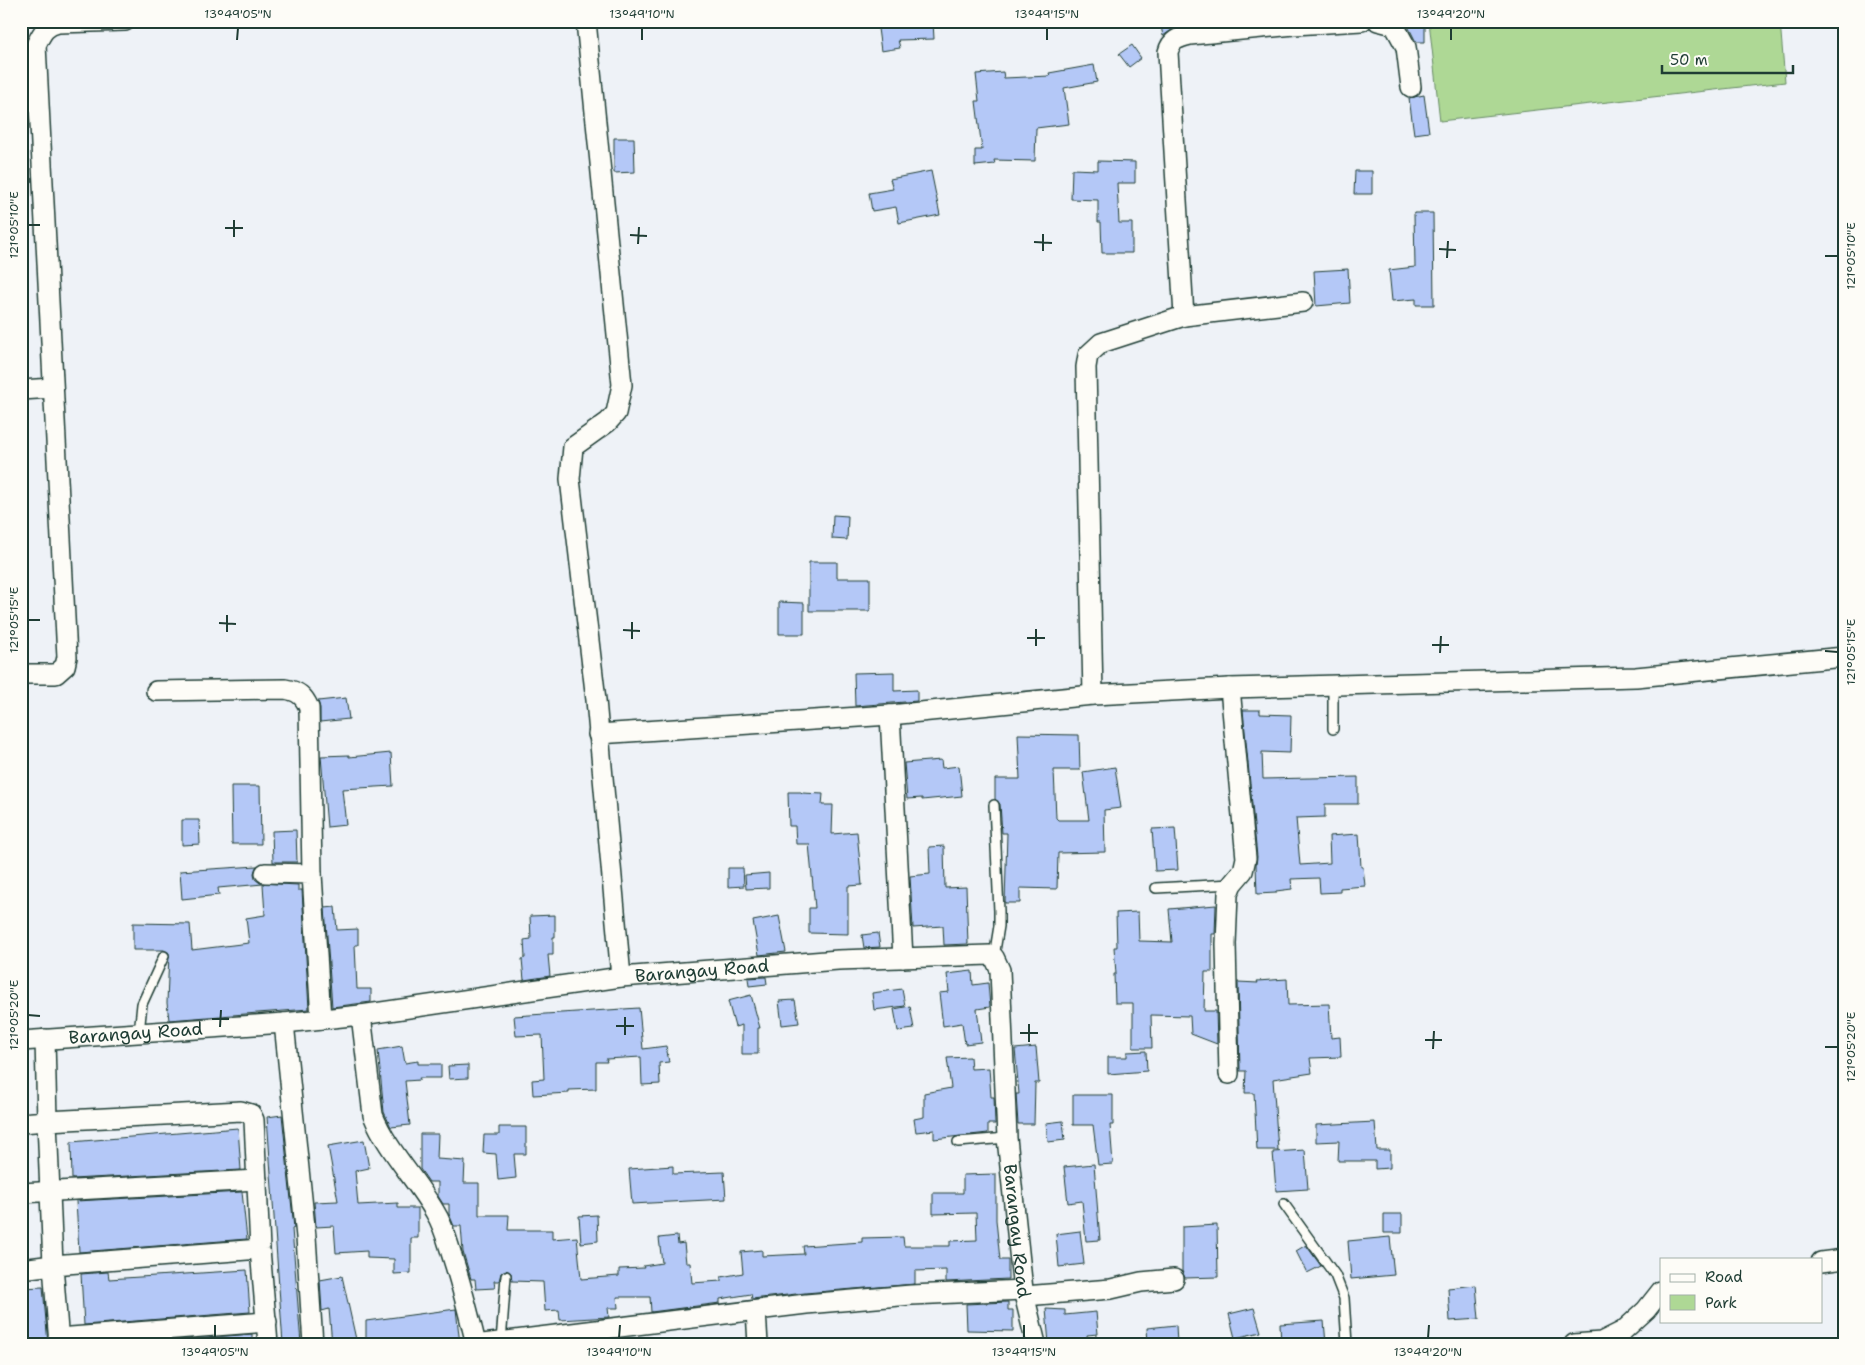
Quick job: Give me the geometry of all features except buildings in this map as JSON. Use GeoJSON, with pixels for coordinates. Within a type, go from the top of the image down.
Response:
{"type":"FeatureCollection","features":[{"type":"Feature","properties":{"kind":"street"},"geometry":{"type":"LineString","coordinates":[[21,674],[56,674],[65,666],[67,657],[53,388],[29,101],[36,45],[42,33],[49,25],[58,23],[125,21]]}},
{"type":"Feature","properties":{"kind":"street"},"geometry":{"type":"LineString","coordinates":[[586,21],[622,385],[616,413],[608,422],[573,447],[570,479],[598,734],[621,977]]}},
{"type":"Feature","properties":{"kind":"street"},"geometry":{"type":"LineString","coordinates":[[1184,316],[1168,52],[1170,44],[1177,38],[1190,35],[1294,23],[1362,21]]}},
{"type":"Feature","properties":{"kind":"street"},"geometry":{"type":"LineString","coordinates":[[1378,21],[1394,25],[1406,47],[1411,87]]}},
{"type":"Feature","properties":{"kind":"street"},"geometry":{"type":"LineString","coordinates":[[1093,695],[1086,367],[1088,355],[1100,343],[1184,316],[1303,302]]}},
{"type":"Feature","properties":{"kind":"street"},"geometry":{"type":"LineString","coordinates":[[21,390],[53,388]]}},
{"type":"Feature","properties":{"kind":"street"},"geometry":{"type":"LineString","coordinates":[[598,734],[890,715],[1093,695],[1230,688],[1636,677],[1844,658]]}},
{"type":"Feature","properties":{"kind":"street"},"geometry":{"type":"LineString","coordinates":[[1229,1074],[1226,944],[1228,894],[1232,884],[1243,871],[1246,858],[1230,688]]}},
{"type":"Feature","properties":{"kind":"street"},"geometry":{"type":"LineString","coordinates":[[156,691],[285,689],[294,690],[301,695],[309,708],[312,874],[321,1019]]}},
{"type":"Feature","properties":{"kind":"street"},"geometry":{"type":"LineString","coordinates":[[890,715],[902,958]]}},
{"type":"Feature","properties":{"kind":"street"},"geometry":{"type":"LineString","coordinates":[[265,873],[312,874]]}},
{"type":"Feature","properties":{"kind":"street","name":"Barangay Road"},"geometry":{"type":"LineString","coordinates":[[21,1041],[284,1023],[361,1015],[621,977],[829,961],[984,954],[994,957],[1000,970],[1007,1138],[1024,1293],[1036,1344]]}},
{"type":"Feature","properties":{"kind":"street"},"geometry":{"type":"LineString","coordinates":[[361,1015],[373,1115],[379,1130],[414,1179],[443,1227],[463,1290],[476,1344]]}},
{"type":"Feature","properties":{"kind":"street"},"geometry":{"type":"LineString","coordinates":[[284,1023],[306,1237],[313,1344]]}},
{"type":"Feature","properties":{"kind":"street"},"geometry":{"type":"LineString","coordinates":[[45,1039],[49,1192],[59,1341],[267,1322]]}},
{"type":"Feature","properties":{"kind":"street"},"geometry":{"type":"LineString","coordinates":[[21,1122],[246,1111],[251,1114],[254,1120],[260,1249],[268,1344]]}},
{"type":"Feature","properties":{"kind":"street"},"geometry":{"type":"LineString","coordinates":[[21,1194],[257,1180]]}},
{"type":"Feature","properties":{"kind":"street"},"geometry":{"type":"LineString","coordinates":[[21,1269],[260,1249]]}},
{"type":"Feature","properties":{"kind":"street"},"geometry":{"type":"LineString","coordinates":[[1822,1262],[1844,1259]]}},
{"type":"Feature","properties":{"kind":"street"},"geometry":{"type":"LineString","coordinates":[[492,1343],[806,1304],[911,1295],[1110,1289],[1141,1282],[1174,1279]]}},
{"type":"Feature","properties":{"kind":"street"},"geometry":{"type":"LineString","coordinates":[[1574,1344],[1624,1338],[1660,1292]]}},
{"type":"Feature","properties":{"kind":"street"},"geometry":{"type":"LineString","coordinates":[[756,1311],[758,1344]]}},
{"type":"Feature","properties":{"kind":"lane"},"geometry":{"type":"LineString","coordinates":[[1332,686],[1333,729]]}},
{"type":"Feature","properties":{"kind":"lane"},"geometry":{"type":"LineString","coordinates":[[994,805],[999,910],[994,957]]}},
{"type":"Feature","properties":{"kind":"lane"},"geometry":{"type":"LineString","coordinates":[[1156,888],[1232,884]]}},
{"type":"Feature","properties":{"kind":"lane"},"geometry":{"type":"LineString","coordinates":[[139,1033],[142,1004],[164,956]]}},
{"type":"Feature","properties":{"kind":"lane"},"geometry":{"type":"LineString","coordinates":[[958,1142],[1007,1138]]}},
{"type":"Feature","properties":{"kind":"lane"},"geometry":{"type":"LineString","coordinates":[[1284,1204],[1335,1275],[1344,1298],[1346,1344]]}},
{"type":"Feature","properties":{"kind":"lane"},"geometry":{"type":"LineString","coordinates":[[492,1343],[506,1276]]}},
{"type":"Feature","properties":{"kind":"green space"},"geometry":{"type":"Polygon","coordinates":[[[1429,21],[1780,21],[1785,82],[1440,121],[1429,21]]]}}]}
